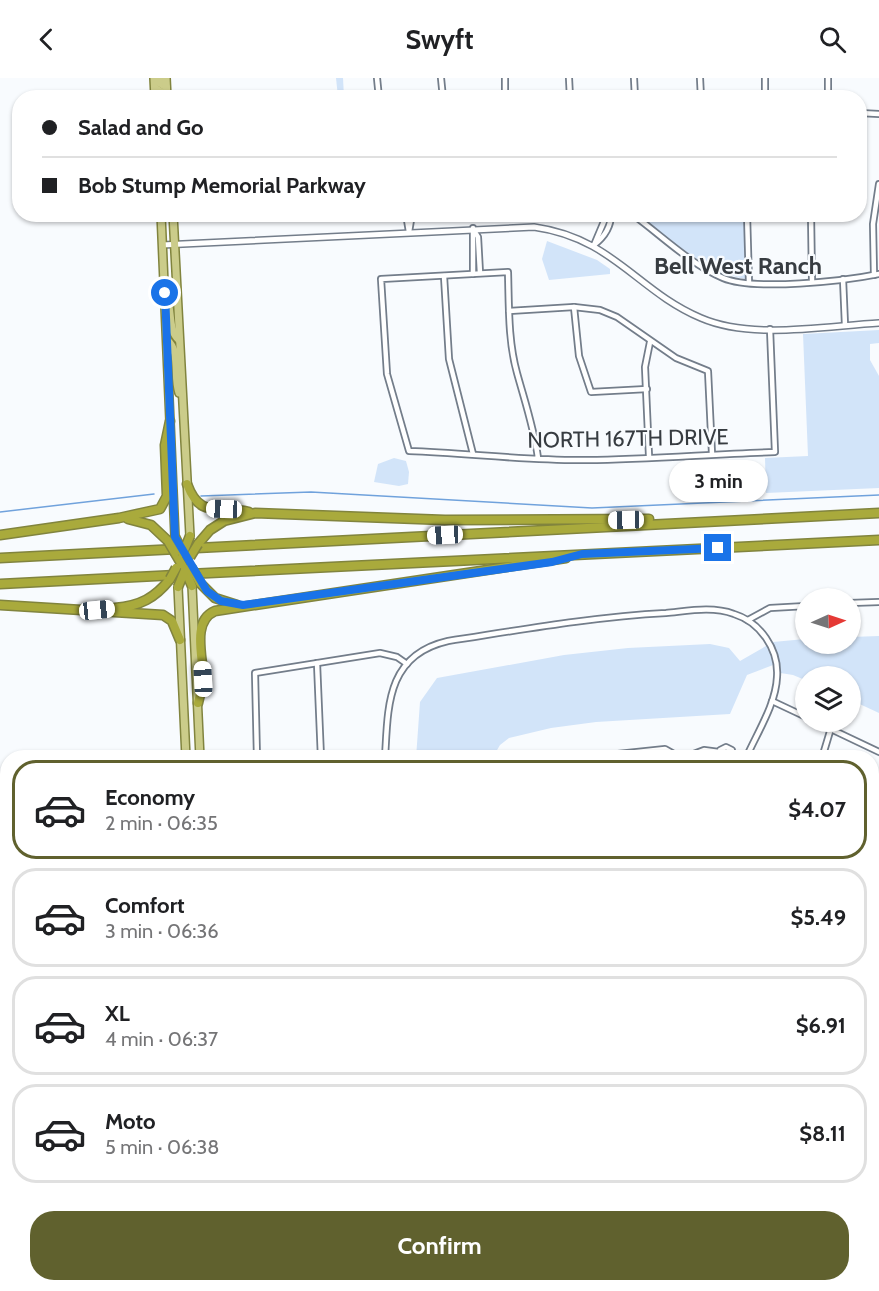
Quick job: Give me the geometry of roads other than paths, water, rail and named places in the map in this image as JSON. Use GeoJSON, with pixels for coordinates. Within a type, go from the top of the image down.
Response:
{"type":"FeatureCollection","features":[{"type":"Feature","properties":{"kind":"highway"},"geometry":{"type":"LineString","coordinates":[[0,535],[153,512],[166,502],[165,445],[170,421]]}},
{"type":"Feature","properties":{"kind":"highway"},"geometry":{"type":"LineString","coordinates":[[187,484],[195,502],[204,508],[255,513],[445,520],[594,521],[694,517],[730,521]]}},
{"type":"Feature","properties":{"kind":"highway"},"geometry":{"type":"LineString","coordinates":[[97,610],[134,607],[151,598],[163,588],[206,535],[224,521],[255,513]]}},
{"type":"Feature","properties":{"kind":"highway"},"geometry":{"type":"LineString","coordinates":[[0,558],[879,513]]}},
{"type":"Feature","properties":{"kind":"highway"},"geometry":{"type":"LineString","coordinates":[[119,518],[144,522],[165,538],[202,586],[221,601],[243,605]]}},
{"type":"Feature","properties":{"kind":"highway"},"geometry":{"type":"LineString","coordinates":[[178,587],[190,536]]}},
{"type":"Feature","properties":{"kind":"highway"},"geometry":{"type":"LineString","coordinates":[[175,537],[192,586]]}},
{"type":"Feature","properties":{"kind":"highway"},"geometry":{"type":"LineString","coordinates":[[0,584],[879,540]]}},
{"type":"Feature","properties":{"kind":"highway"},"geometry":{"type":"LineString","coordinates":[[198,703],[203,679],[202,621],[215,611],[243,605],[552,562],[582,554]]}},
{"type":"Feature","properties":{"kind":"highway"},"geometry":{"type":"LineString","coordinates":[[0,605],[163,615],[175,626],[180,640]]}},
{"type":"Feature","properties":{"kind":"main road"},"geometry":{"type":"LineString","coordinates":[[154,78],[155,88],[158,90]]}},
{"type":"Feature","properties":{"kind":"main road"},"geometry":{"type":"LineString","coordinates":[[160,78],[160,83],[166,87]]}},
{"type":"Feature","properties":{"kind":"main road"},"geometry":{"type":"LineString","coordinates":[[166,78],[166,90]]}},
{"type":"Feature","properties":{"kind":"main road"},"geometry":{"type":"LineString","coordinates":[[161,222],[175,537]]}},
{"type":"Feature","properties":{"kind":"main road"},"geometry":{"type":"LineString","coordinates":[[173,222],[190,536]]}},
{"type":"Feature","properties":{"kind":"main road"},"geometry":{"type":"LineString","coordinates":[[165,293],[171,309],[172,332],[179,340]]}},
{"type":"Feature","properties":{"kind":"main road"},"geometry":{"type":"LineString","coordinates":[[167,340],[174,349],[176,385],[183,402]]}},
{"type":"Feature","properties":{"kind":"main road"},"geometry":{"type":"LineString","coordinates":[[192,586],[200,750]]}},
{"type":"Feature","properties":{"kind":"main road"},"geometry":{"type":"LineString","coordinates":[[178,587],[186,750]]}},
{"type":"Feature","properties":{"kind":"street"},"geometry":{"type":"LineString","coordinates":[[643,222],[708,271],[725,279],[749,283],[843,279],[877,275],[873,224],[879,184]]}},
{"type":"Feature","properties":{"kind":"street"},"geometry":{"type":"LineString","coordinates":[[407,222],[409,232]]}},
{"type":"Feature","properties":{"kind":"street"},"geometry":{"type":"LineString","coordinates":[[409,232],[411,222]]}},
{"type":"Feature","properties":{"kind":"street"},"geometry":{"type":"LineString","coordinates":[[594,245],[604,222]]}},
{"type":"Feature","properties":{"kind":"street"},"geometry":{"type":"LineString","coordinates":[[747,222],[749,283]]}},
{"type":"Feature","properties":{"kind":"street"},"geometry":{"type":"LineString","coordinates":[[812,222],[813,280]]}},
{"type":"Feature","properties":{"kind":"street"},"geometry":{"type":"LineString","coordinates":[[162,245],[473,228],[534,227],[566,233],[594,245],[668,298],[701,318],[729,327],[770,329],[879,323]]}},
{"type":"Feature","properties":{"kind":"street"},"geometry":{"type":"LineString","coordinates":[[473,228],[478,237],[480,273]]}},
{"type":"Feature","properties":{"kind":"street"},"geometry":{"type":"LineString","coordinates":[[473,228],[473,274]]}},
{"type":"Feature","properties":{"kind":"street"},"geometry":{"type":"LineString","coordinates":[[473,454],[449,359],[444,276],[508,272],[509,311],[516,372],[529,408],[538,458]]}},
{"type":"Feature","properties":{"kind":"street","name":"NORTH 167TH DRIVE"},"geometry":{"type":"LineString","coordinates":[[444,276],[381,279],[387,374],[409,451],[587,460],[775,452],[770,329]]}},
{"type":"Feature","properties":{"kind":"street"},"geometry":{"type":"LineString","coordinates":[[843,279],[845,325]]}},
{"type":"Feature","properties":{"kind":"street"},"geometry":{"type":"LineString","coordinates":[[509,311],[574,307],[600,310],[617,317],[650,342],[708,371],[712,453]]}},
{"type":"Feature","properties":{"kind":"street"},"geometry":{"type":"LineString","coordinates":[[574,307],[579,356],[591,392],[647,389]]}},
{"type":"Feature","properties":{"kind":"street"},"geometry":{"type":"LineString","coordinates":[[649,456],[645,367],[650,342]]}},
{"type":"Feature","properties":{"kind":"street"},"geometry":{"type":"LineString","coordinates":[[861,603],[879,602]]}},
{"type":"Feature","properties":{"kind":"street"},"geometry":{"type":"LineString","coordinates":[[748,620],[770,608],[795,607]]}},
{"type":"Feature","properties":{"kind":"street"},"geometry":{"type":"LineString","coordinates":[[385,750],[388,702],[394,683],[407,664],[436,644],[590,618],[709,610],[725,611],[748,620],[764,635],[774,654],[778,675],[772,701],[750,750]]}},
{"type":"Feature","properties":{"kind":"street"},"geometry":{"type":"LineString","coordinates":[[257,750],[255,673],[380,653],[396,657],[407,664]]}},
{"type":"Feature","properties":{"kind":"street"},"geometry":{"type":"LineString","coordinates":[[316,663],[321,750]]}},
{"type":"Feature","properties":{"kind":"street"},"geometry":{"type":"LineString","coordinates":[[772,701],[795,712]]}},
{"type":"Feature","properties":{"kind":"street"},"geometry":{"type":"LineString","coordinates":[[824,750],[830,732]]}},
{"type":"Feature","properties":{"kind":"street"},"geometry":{"type":"LineString","coordinates":[[837,732],[875,750]]}},
{"type":"Feature","properties":{"kind":"waterway"},"geometry":{"type":"LineString","coordinates":[[201,496],[311,492],[592,508],[879,495]]}},
{"type":"Feature","properties":{"kind":"waterway"},"geometry":{"type":"LineString","coordinates":[[0,512],[154,494]]}},
{"type":"Feature","properties":{"kind":"district","name":"Bell West Ranch"},"geometry":{"type":"Point","coordinates":[738,266]}}]}
